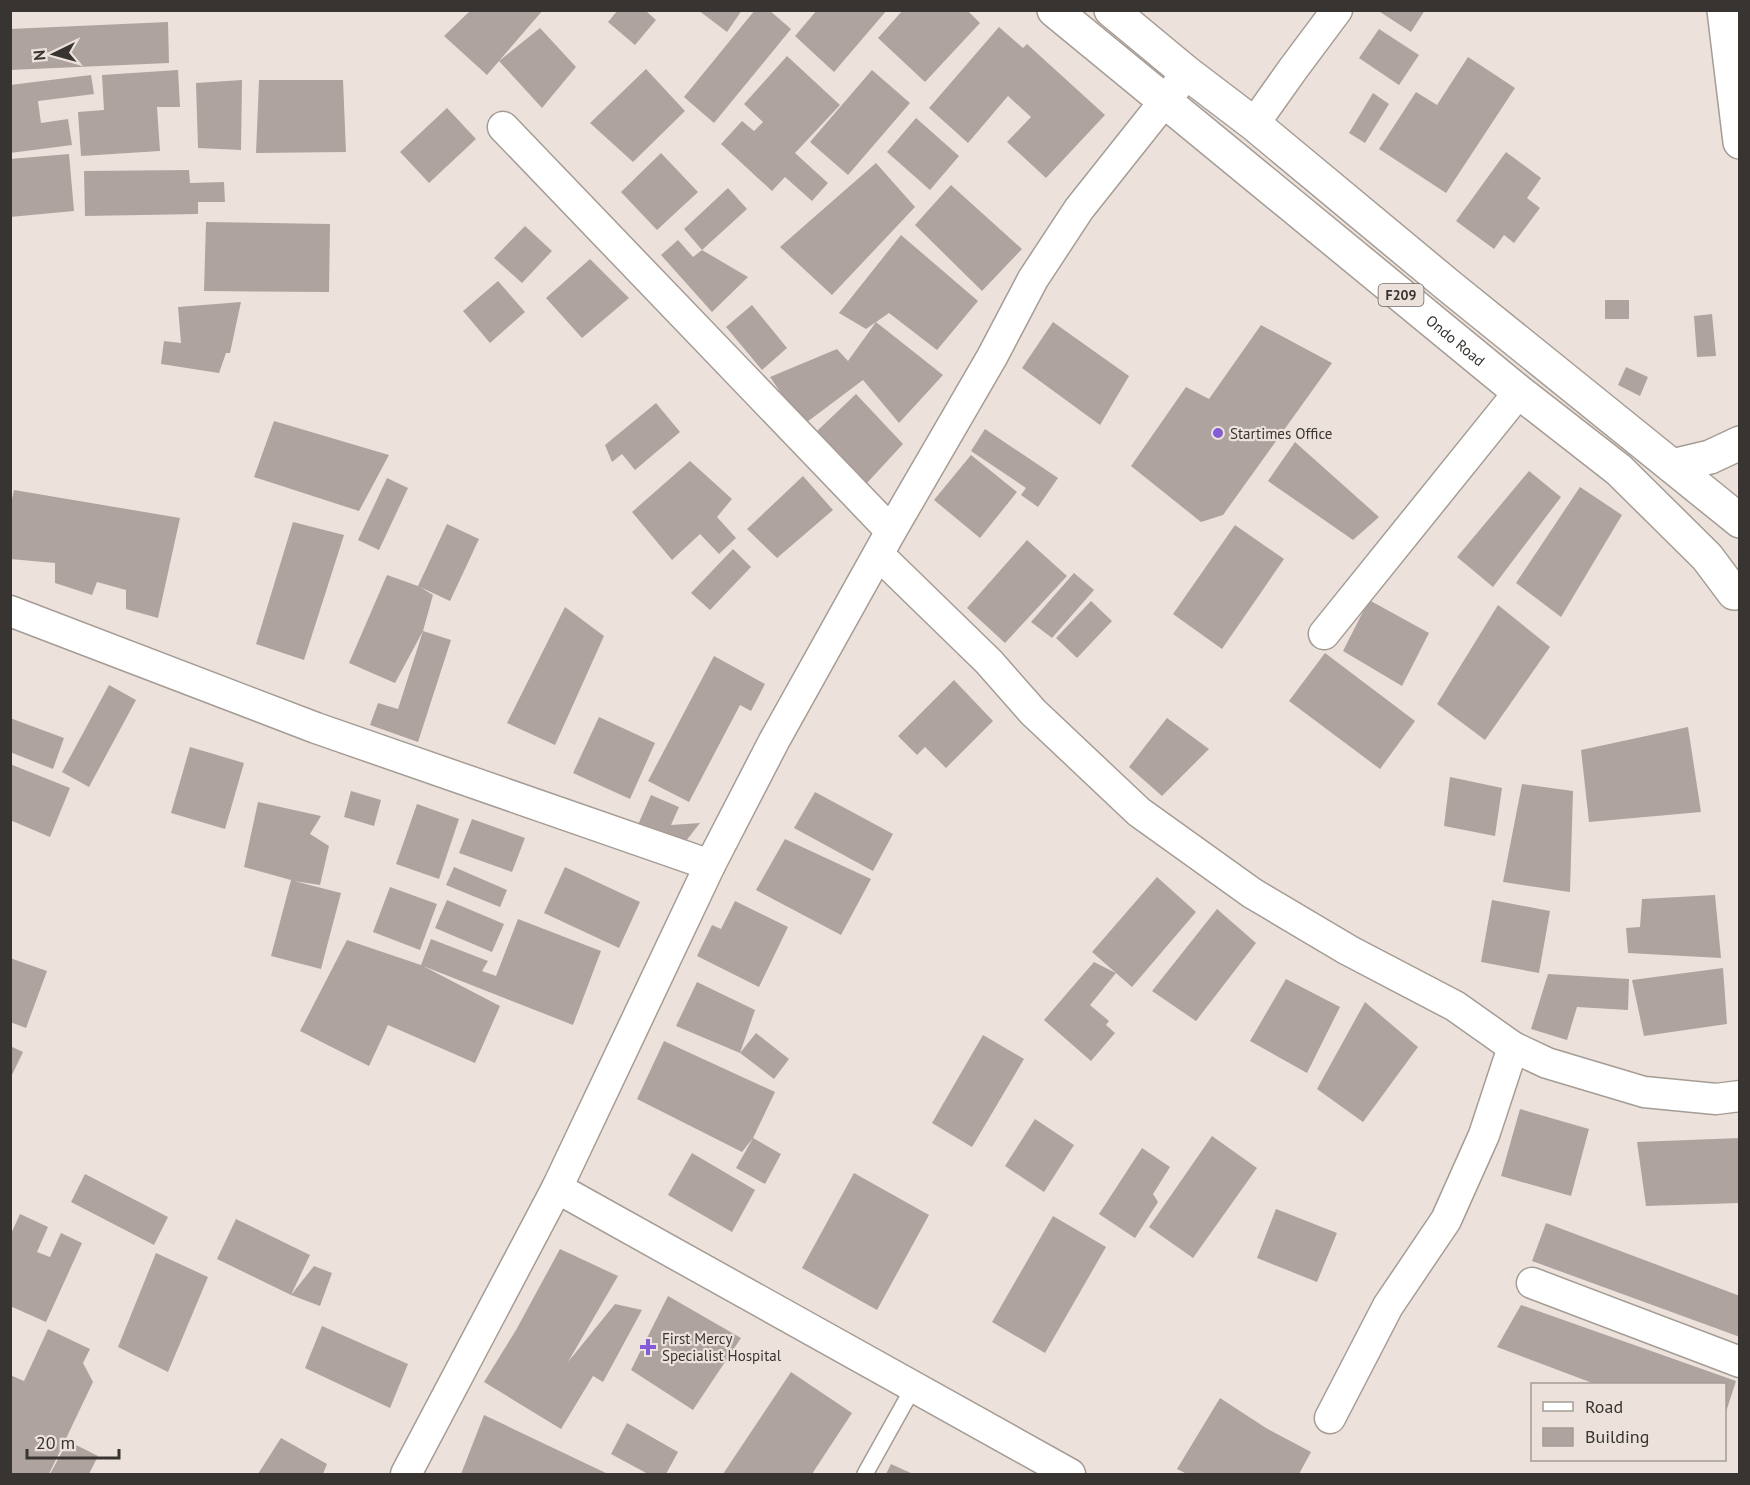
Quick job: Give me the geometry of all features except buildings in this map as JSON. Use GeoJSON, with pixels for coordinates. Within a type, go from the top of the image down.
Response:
{"type":"FeatureCollection","features":[{"type":"Feature","properties":{"kind":"main road","name":"Ondo Road"},"geometry":{"type":"LineString","coordinates":[[1054,10],[1519,392],[1619,470],[1707,557],[1738,592]]}},
{"type":"Feature","properties":{"kind":"main road","name":"F209"},"geometry":{"type":"LineString","coordinates":[[1111,10],[1740,521]]}},
{"type":"Feature","properties":{"kind":"main road"},"geometry":{"type":"LineString","coordinates":[[1724,10],[1740,142]]}},
{"type":"Feature","properties":{"kind":"main road"},"geometry":{"type":"LineString","coordinates":[[1672,466],[1710,457],[1740,443]]}},
{"type":"Feature","properties":{"kind":"street"},"geometry":{"type":"LineString","coordinates":[[1254,124],[1337,10]]}},
{"type":"Feature","properties":{"kind":"street"},"geometry":{"type":"LineString","coordinates":[[406,1474],[558,1188],[710,865],[774,741],[992,357],[1033,279],[1079,208],[1187,73]]}},
{"type":"Feature","properties":{"kind":"street"},"geometry":{"type":"LineString","coordinates":[[503,127],[885,543],[1033,712],[1139,812],[1252,893],[1348,950],[1455,1006],[1513,1047],[1547,1063],[1644,1092],[1716,1099],[1740,1096]]}},
{"type":"Feature","properties":{"kind":"street"},"geometry":{"type":"LineString","coordinates":[[1324,634],[1519,392]]}},
{"type":"Feature","properties":{"kind":"street"},"geometry":{"type":"LineString","coordinates":[[10,611],[316,728],[710,865]]}},
{"type":"Feature","properties":{"kind":"street"},"geometry":{"type":"LineString","coordinates":[[1330,1418],[1388,1306],[1446,1220],[1484,1135],[1513,1047]]}},
{"type":"Feature","properties":{"kind":"street"},"geometry":{"type":"LineString","coordinates":[[558,1188],[1070,1474]]}},
{"type":"Feature","properties":{"kind":"street"},"geometry":{"type":"LineString","coordinates":[[1532,1283],[1740,1362]]}},
{"type":"Feature","properties":{"kind":"lane"},"geometry":{"type":"LineString","coordinates":[[866,1474],[914,1388]]}},
{"type":"Feature","properties":{"kind":"place","name":"Startimes Office"},"geometry":{"type":"Point","coordinates":[1218,433]}},
{"type":"Feature","properties":{"kind":"place","name":"First Mercy Specialist Hospital"},"geometry":{"type":"Point","coordinates":[648,1347]}}]}
